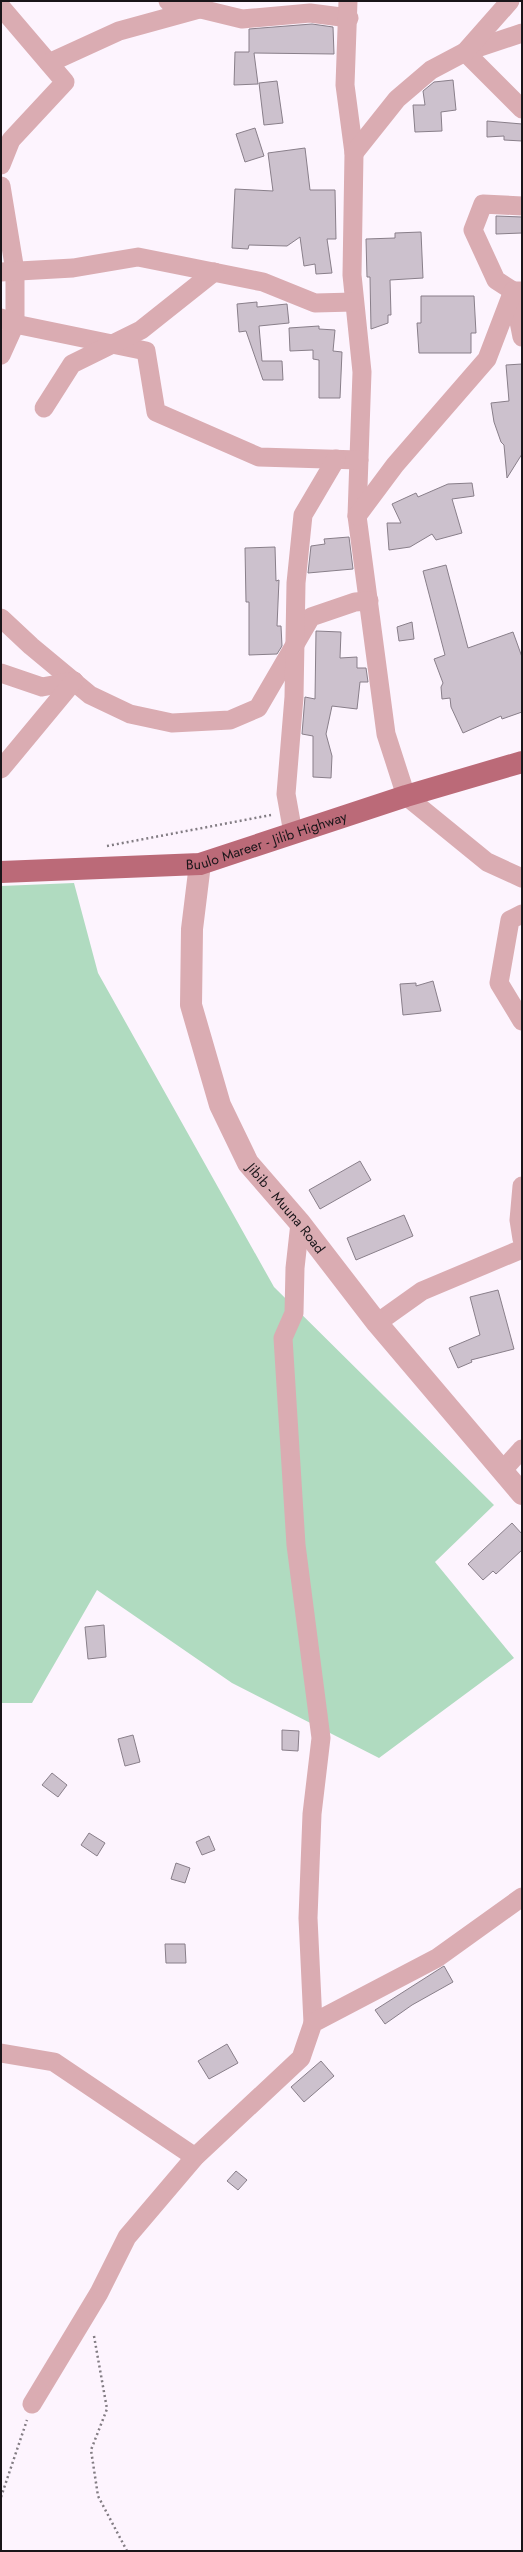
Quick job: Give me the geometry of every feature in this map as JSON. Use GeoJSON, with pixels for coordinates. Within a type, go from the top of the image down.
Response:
{"type":"FeatureCollection","features":[{"type":"Feature","properties":{"kind":"main road","name":"Buulo Mareer - Jilib Highway"},"geometry":{"type":"LineString","coordinates":[[1,872],[200,864],[406,796],[522,762]]}},
{"type":"Feature","properties":{"kind":"street"},"geometry":{"type":"LineString","coordinates":[[168,1],[200,9]]}},
{"type":"Feature","properties":{"kind":"street"},"geometry":{"type":"LineString","coordinates":[[465,52],[510,1]]}},
{"type":"Feature","properties":{"kind":"street"},"geometry":{"type":"LineString","coordinates":[[1,7],[65,82],[11,140],[1,165]]}},
{"type":"Feature","properties":{"kind":"street"},"geometry":{"type":"LineString","coordinates":[[49,63],[119,31],[200,9],[223,8],[242,19],[349,10],[345,85],[354,153],[352,275],[362,372],[357,516],[386,734],[406,796],[487,862],[522,878]]}},
{"type":"Feature","properties":{"kind":"street"},"geometry":{"type":"LineString","coordinates":[[354,153],[397,99],[431,70],[465,52],[522,33]]}},
{"type":"Feature","properties":{"kind":"street"},"geometry":{"type":"LineString","coordinates":[[465,52],[522,109]]}},
{"type":"Feature","properties":{"kind":"street"},"geometry":{"type":"LineString","coordinates":[[1,186],[8,271],[8,321],[1,355]]}},
{"type":"Feature","properties":{"kind":"street"},"geometry":{"type":"LineString","coordinates":[[518,291],[496,280],[473,230],[483,204],[522,206]]}},
{"type":"Feature","properties":{"kind":"street"},"geometry":{"type":"LineString","coordinates":[[8,271],[73,268],[138,257],[263,282],[315,303],[354,302]]}},
{"type":"Feature","properties":{"kind":"street"},"geometry":{"type":"LineString","coordinates":[[44,408],[72,364],[141,330],[214,272]]}},
{"type":"Feature","properties":{"kind":"street"},"geometry":{"type":"LineString","coordinates":[[518,291],[522,337]]}},
{"type":"Feature","properties":{"kind":"street"},"geometry":{"type":"LineString","coordinates":[[357,516],[395,465],[487,359],[518,291]]}},
{"type":"Feature","properties":{"kind":"street"},"geometry":{"type":"LineString","coordinates":[[8,321],[111,345],[146,351],[156,412],[259,457],[359,460]]}},
{"type":"Feature","properties":{"kind":"street"},"geometry":{"type":"LineString","coordinates":[[293,833],[286,794],[294,697],[296,583],[303,515],[336,459]]}},
{"type":"Feature","properties":{"kind":"street"},"geometry":{"type":"LineString","coordinates":[[1,618],[90,695],[130,714],[172,723],[230,720],[258,708],[311,617],[355,602],[369,601]]}},
{"type":"Feature","properties":{"kind":"street"},"geometry":{"type":"LineString","coordinates":[[1,673],[42,687],[74,681]]}},
{"type":"Feature","properties":{"kind":"street"},"geometry":{"type":"LineString","coordinates":[[1,769],[74,681]]}},
{"type":"Feature","properties":{"kind":"street","name":"Jibib - Muuna Road"},"geometry":{"type":"LineString","coordinates":[[200,864],[192,929],[191,1004],[220,1104],[248,1163],[300,1223],[377,1323],[522,1494]]}},
{"type":"Feature","properties":{"kind":"street"},"geometry":{"type":"LineString","coordinates":[[522,914],[510,920],[499,983],[522,1021]]}},
{"type":"Feature","properties":{"kind":"street"},"geometry":{"type":"LineString","coordinates":[[522,1186],[519,1220],[522,1239]]}},
{"type":"Feature","properties":{"kind":"street"},"geometry":{"type":"LineString","coordinates":[[32,2404],[89,2310],[127,2237],[195,2156],[301,2058],[314,2023],[308,1918],[312,1814],[321,1738],[296,1545],[283,1338],[294,1313],[300,1223]]}},
{"type":"Feature","properties":{"kind":"street"},"geometry":{"type":"LineString","coordinates":[[377,1323],[422,1291],[522,1249]]}},
{"type":"Feature","properties":{"kind":"street"},"geometry":{"type":"LineString","coordinates":[[502,1471],[522,1449]]}},
{"type":"Feature","properties":{"kind":"street"},"geometry":{"type":"LineString","coordinates":[[314,2023],[437,1958],[522,1897]]}},
{"type":"Feature","properties":{"kind":"street"},"geometry":{"type":"LineString","coordinates":[[1,2053],[54,2062],[195,2156]]}},
{"type":"Feature","properties":{"kind":"path"},"geometry":{"type":"LineString","coordinates":[[105,847],[276,814]]}},
{"type":"Feature","properties":{"kind":"path"},"geometry":{"type":"LineString","coordinates":[[89,2310],[107,2409],[91,2450],[98,2496],[127,2551]]}},
{"type":"Feature","properties":{"kind":"path"},"geometry":{"type":"LineString","coordinates":[[1,2497],[32,2404]]}},
{"type":"Feature","properties":{"kind":"green space"},"geometry":{"type":"Polygon","coordinates":[[[74,883],[98,973],[274,1287],[494,1505],[435,1562],[514,1658],[379,1758],[232,1683],[97,1590],[32,1703],[1,1703],[1,886],[74,883]]]}},
{"type":"Feature","properties":{"kind":"building"},"geometry":{"type":"Polygon","coordinates":[[[312,24],[333,27],[334,54],[254,53],[258,84],[234,85],[235,52],[249,52],[249,29],[312,24]]]}},
{"type":"Feature","properties":{"kind":"building"},"geometry":{"type":"Polygon","coordinates":[[[453,80],[456,110],[441,112],[442,131],[415,132],[413,105],[425,105],[423,91],[434,82],[453,80]]]}},
{"type":"Feature","properties":{"kind":"building"},"geometry":{"type":"Polygon","coordinates":[[[277,81],[283,123],[264,125],[259,83],[277,81]]]}},
{"type":"Feature","properties":{"kind":"building"},"geometry":{"type":"Polygon","coordinates":[[[487,121],[522,124],[522,141],[504,140],[504,136],[487,137],[487,121]]]}},
{"type":"Feature","properties":{"kind":"building"},"geometry":{"type":"Polygon","coordinates":[[[255,128],[264,156],[245,162],[236,134],[255,128]]]}},
{"type":"Feature","properties":{"kind":"building"},"geometry":{"type":"Polygon","coordinates":[[[305,148],[310,190],[335,190],[336,239],[327,239],[332,273],[316,274],[315,264],[304,266],[300,237],[287,246],[249,245],[248,249],[232,248],[235,189],[273,191],[268,153],[305,148]]]}},
{"type":"Feature","properties":{"kind":"building"},"geometry":{"type":"Polygon","coordinates":[[[496,216],[522,217],[522,233],[496,234],[496,216]]]}},
{"type":"Feature","properties":{"kind":"building"},"geometry":{"type":"Polygon","coordinates":[[[421,232],[423,278],[390,280],[391,315],[388,315],[388,323],[371,329],[370,277],[367,277],[366,239],[395,238],[395,233],[421,232]]]}},
{"type":"Feature","properties":{"kind":"building"},"geometry":{"type":"Polygon","coordinates":[[[421,296],[474,296],[476,333],[471,333],[471,353],[419,353],[417,323],[421,323],[421,296]]]}},
{"type":"Feature","properties":{"kind":"building"},"geometry":{"type":"Polygon","coordinates":[[[257,302],[257,307],[287,304],[289,323],[259,326],[262,361],[282,361],[283,380],[263,380],[246,331],[239,332],[237,304],[257,302]]]}},
{"type":"Feature","properties":{"kind":"building"},"geometry":{"type":"Polygon","coordinates":[[[319,326],[319,329],[335,330],[333,351],[342,352],[340,398],[319,398],[319,360],[313,359],[313,350],[290,351],[289,328],[319,326]]]}},
{"type":"Feature","properties":{"kind":"building"},"geometry":{"type":"Polygon","coordinates":[[[522,364],[522,454],[507,478],[504,445],[501,442],[494,422],[491,403],[509,401],[506,365],[522,364]]]}},
{"type":"Feature","properties":{"kind":"building"},"geometry":{"type":"Polygon","coordinates":[[[472,483],[474,496],[452,499],[462,533],[436,540],[432,534],[410,547],[389,550],[387,523],[401,523],[392,504],[416,493],[418,497],[448,484],[472,483]]]}},
{"type":"Feature","properties":{"kind":"building"},"geometry":{"type":"Polygon","coordinates":[[[349,537],[353,569],[308,573],[311,546],[325,544],[324,539],[349,537]]]}},
{"type":"Feature","properties":{"kind":"building"},"geometry":{"type":"Polygon","coordinates":[[[275,547],[276,581],[279,580],[277,626],[281,626],[282,646],[277,654],[249,655],[249,602],[246,602],[245,548],[275,547]]]}},
{"type":"Feature","properties":{"kind":"building"},"geometry":{"type":"Polygon","coordinates":[[[446,565],[468,648],[513,632],[522,657],[522,712],[502,719],[501,716],[463,733],[451,707],[450,698],[442,699],[441,687],[443,683],[434,659],[445,655],[423,571],[446,565]]]}},
{"type":"Feature","properties":{"kind":"building"},"geometry":{"type":"Polygon","coordinates":[[[412,622],[414,639],[399,641],[397,627],[412,622]]]}},
{"type":"Feature","properties":{"kind":"building"},"geometry":{"type":"Polygon","coordinates":[[[316,631],[341,632],[340,658],[357,657],[357,668],[366,668],[368,682],[360,682],[357,709],[332,706],[326,734],[332,756],[331,778],[313,777],[313,736],[302,734],[305,697],[315,699],[316,631]]]}},
{"type":"Feature","properties":{"kind":"building"},"geometry":{"type":"Polygon","coordinates":[[[433,981],[441,1011],[403,1015],[400,984],[416,983],[416,986],[433,981]]]}},
{"type":"Feature","properties":{"kind":"building"},"geometry":{"type":"Polygon","coordinates":[[[360,1161],[371,1180],[320,1209],[309,1190],[360,1161]]]}},
{"type":"Feature","properties":{"kind":"building"},"geometry":{"type":"Polygon","coordinates":[[[404,1215],[413,1236],[356,1260],[347,1238],[404,1215]]]}},
{"type":"Feature","properties":{"kind":"building"},"geometry":{"type":"Polygon","coordinates":[[[498,1290],[514,1349],[471,1360],[472,1362],[458,1368],[449,1348],[480,1335],[470,1297],[498,1290]]]}},
{"type":"Feature","properties":{"kind":"building"},"geometry":{"type":"Polygon","coordinates":[[[512,1523],[522,1534],[522,1550],[496,1574],[493,1571],[483,1580],[468,1564],[512,1523]]]}},
{"type":"Feature","properties":{"kind":"building"},"geometry":{"type":"Polygon","coordinates":[[[104,1625],[106,1657],[88,1659],[85,1627],[104,1625]]]}},
{"type":"Feature","properties":{"kind":"building"},"geometry":{"type":"Polygon","coordinates":[[[282,1730],[299,1731],[298,1751],[282,1750],[282,1730]]]}},
{"type":"Feature","properties":{"kind":"building"},"geometry":{"type":"Polygon","coordinates":[[[133,1735],[140,1762],[125,1766],[118,1739],[133,1735]]]}},
{"type":"Feature","properties":{"kind":"building"},"geometry":{"type":"Polygon","coordinates":[[[52,1773],[67,1785],[58,1797],[42,1785],[52,1773]]]}},
{"type":"Feature","properties":{"kind":"building"},"geometry":{"type":"Polygon","coordinates":[[[89,1833],[105,1843],[97,1856],[81,1845],[89,1833]]]}},
{"type":"Feature","properties":{"kind":"building"},"geometry":{"type":"Polygon","coordinates":[[[209,1836],[215,1850],[202,1855],[196,1842],[209,1836]]]}},
{"type":"Feature","properties":{"kind":"building"},"geometry":{"type":"Polygon","coordinates":[[[176,1863],[190,1868],[185,1883],[171,1879],[176,1863]]]}},
{"type":"Feature","properties":{"kind":"building"},"geometry":{"type":"Polygon","coordinates":[[[165,1944],[185,1944],[186,1963],[166,1963],[165,1944]]]}},
{"type":"Feature","properties":{"kind":"building"},"geometry":{"type":"Polygon","coordinates":[[[444,1966],[453,1982],[412,2005],[385,2024],[375,2010],[444,1966]]]}},
{"type":"Feature","properties":{"kind":"building"},"geometry":{"type":"Polygon","coordinates":[[[227,2044],[238,2063],[209,2079],[198,2061],[227,2044]]]}},
{"type":"Feature","properties":{"kind":"building"},"geometry":{"type":"Polygon","coordinates":[[[321,2061],[334,2076],[304,2102],[291,2087],[321,2061]]]}},
{"type":"Feature","properties":{"kind":"building"},"geometry":{"type":"Polygon","coordinates":[[[236,2171],[247,2180],[238,2190],[227,2181],[236,2171]]]}}]}
